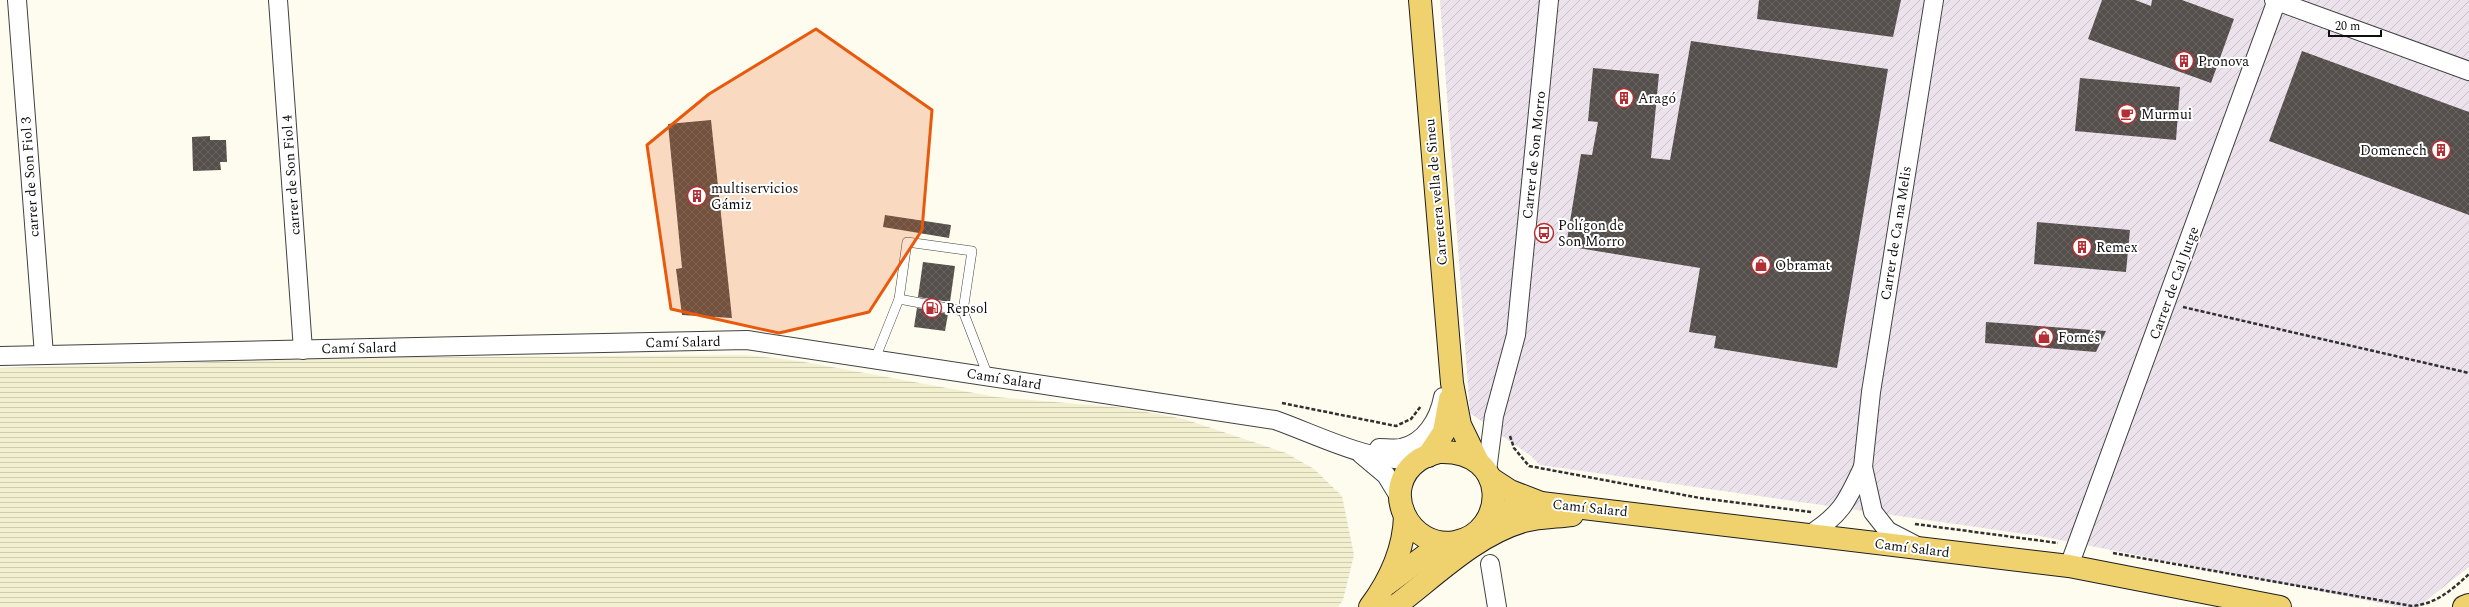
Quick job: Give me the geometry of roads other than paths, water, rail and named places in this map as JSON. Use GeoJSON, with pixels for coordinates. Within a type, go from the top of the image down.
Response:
{"type":"FeatureCollection","features":[{"type":"Feature","properties":{"kind":"main road","name":"Carretera vella de Sineu"},"geometry":{"type":"LineString","coordinates":[[1420,0],[1452,383],[1460,425],[1485,470]]}},
{"type":"Feature","properties":{"kind":"main road","name":"Carretera vella de Sineu"},"geometry":{"type":"LineString","coordinates":[[1424,458],[1439,441],[1447,421],[1452,383]]}},
{"type":"Feature","properties":{"kind":"main road"},"geometry":{"type":"LineString","coordinates":[[1370,607],[1386,585],[1402,545],[1402,507],[1403,480],[1424,458],[1453,452],[1485,470],[1493,499],[1488,519],[1472,535],[1464,540],[1447,543],[1438,543],[1425,538],[1416,532],[1402,507]]}},
{"type":"Feature","properties":{"kind":"main road","name":"Camí Salard"},"geometry":{"type":"LineString","coordinates":[[1485,470],[1510,492],[1541,502],[2069,566],[2280,607]]}},
{"type":"Feature","properties":{"kind":"main road","name":"Camí Salard"},"geometry":{"type":"LineString","coordinates":[[1488,519],[1510,510],[1541,502]]}},
{"type":"Feature","properties":{"kind":"main road"},"geometry":{"type":"LineString","coordinates":[[1394,607],[1448,565],[1478,544],[1502,531],[1524,522],[1612,510]]}},
{"type":"Feature","properties":{"kind":"main road"},"geometry":{"type":"LineString","coordinates":[[1386,585],[1434,549],[1447,543]]}},
{"type":"Feature","properties":{"kind":"main road"},"geometry":{"type":"LineString","coordinates":[[2464,607],[2469,604]]}},
{"type":"Feature","properties":{"kind":"street","name":"carrer de Son Fiol 3"},"geometry":{"type":"LineString","coordinates":[[17,0],[44,355]]}},
{"type":"Feature","properties":{"kind":"street","name":"carrer de Son Fiol 4"},"geometry":{"type":"LineString","coordinates":[[278,0],[303,350]]}},
{"type":"Feature","properties":{"kind":"street","name":"Carrer de Son Morro"},"geometry":{"type":"LineString","coordinates":[[1485,470],[1491,432],[1516,335],[1549,0]]}},
{"type":"Feature","properties":{"kind":"street","name":"Carrer de Ca na Melis"},"geometry":{"type":"LineString","coordinates":[[1924,549],[1888,531],[1873,512],[1863,467],[1871,392],[1934,0]]}},
{"type":"Feature","properties":{"kind":"street"},"geometry":{"type":"LineString","coordinates":[[2276,0],[2469,71]]}},
{"type":"Feature","properties":{"kind":"street","name":"Carrer de Cal Jutge"},"geometry":{"type":"LineString","coordinates":[[2069,566],[2167,304],[2276,0]]}},
{"type":"Feature","properties":{"kind":"street","name":"Camí Salard"},"geometry":{"type":"LineString","coordinates":[[0,356],[747,340],[1275,420],[1356,450],[1394,459],[1424,458]]}},
{"type":"Feature","properties":{"kind":"street"},"geometry":{"type":"LineString","coordinates":[[1334,442],[1377,448],[1401,448],[1420,439],[1432,428],[1442,405],[1450,352]]}},
{"type":"Feature","properties":{"kind":"street","name":"Camí Salard"},"geometry":{"type":"LineString","coordinates":[[1356,450],[1378,466],[1393,485],[1402,507]]}},
{"type":"Feature","properties":{"kind":"street","name":"Carrer de Ca na Melis"},"geometry":{"type":"LineString","coordinates":[[1809,535],[1824,525],[1844,506],[1863,467]]}},
{"type":"Feature","properties":{"kind":"street"},"geometry":{"type":"LineString","coordinates":[[1490,564],[1497,607]]}},
{"type":"Feature","properties":{"kind":"lane"},"geometry":{"type":"LineString","coordinates":[[875,360],[899,299],[907,242],[972,251],[963,311],[988,376]]}},
{"type":"Feature","properties":{"kind":"lane"},"geometry":{"type":"LineString","coordinates":[[899,299],[963,311]]}},
{"type":"Feature","properties":{"kind":"place","name":"Pronova"},"geometry":{"type":"Point","coordinates":[2184,61]}},
{"type":"Feature","properties":{"kind":"place","name":"Aragó"},"geometry":{"type":"Point","coordinates":[1624,98]}},
{"type":"Feature","properties":{"kind":"place","name":"Murmui"},"geometry":{"type":"Point","coordinates":[2127,114]}},
{"type":"Feature","properties":{"kind":"place","name":"Domenech"},"geometry":{"type":"Point","coordinates":[2441,150]}},
{"type":"Feature","properties":{"kind":"place","name":"multiservicios Gámiz"},"geometry":{"type":"Point","coordinates":[697,196]}},
{"type":"Feature","properties":{"kind":"place","name":"Polígon de Son Morro"},"geometry":{"type":"Point","coordinates":[1544,233]}},
{"type":"Feature","properties":{"kind":"place","name":"Remex"},"geometry":{"type":"Point","coordinates":[2082,247]}},
{"type":"Feature","properties":{"kind":"place","name":"Obramat"},"geometry":{"type":"Point","coordinates":[1761,265]}},
{"type":"Feature","properties":{"kind":"place","name":"Repsol"},"geometry":{"type":"Point","coordinates":[932,308]}},
{"type":"Feature","properties":{"kind":"place","name":"Fornés"},"geometry":{"type":"Point","coordinates":[2044,337]}}]}
